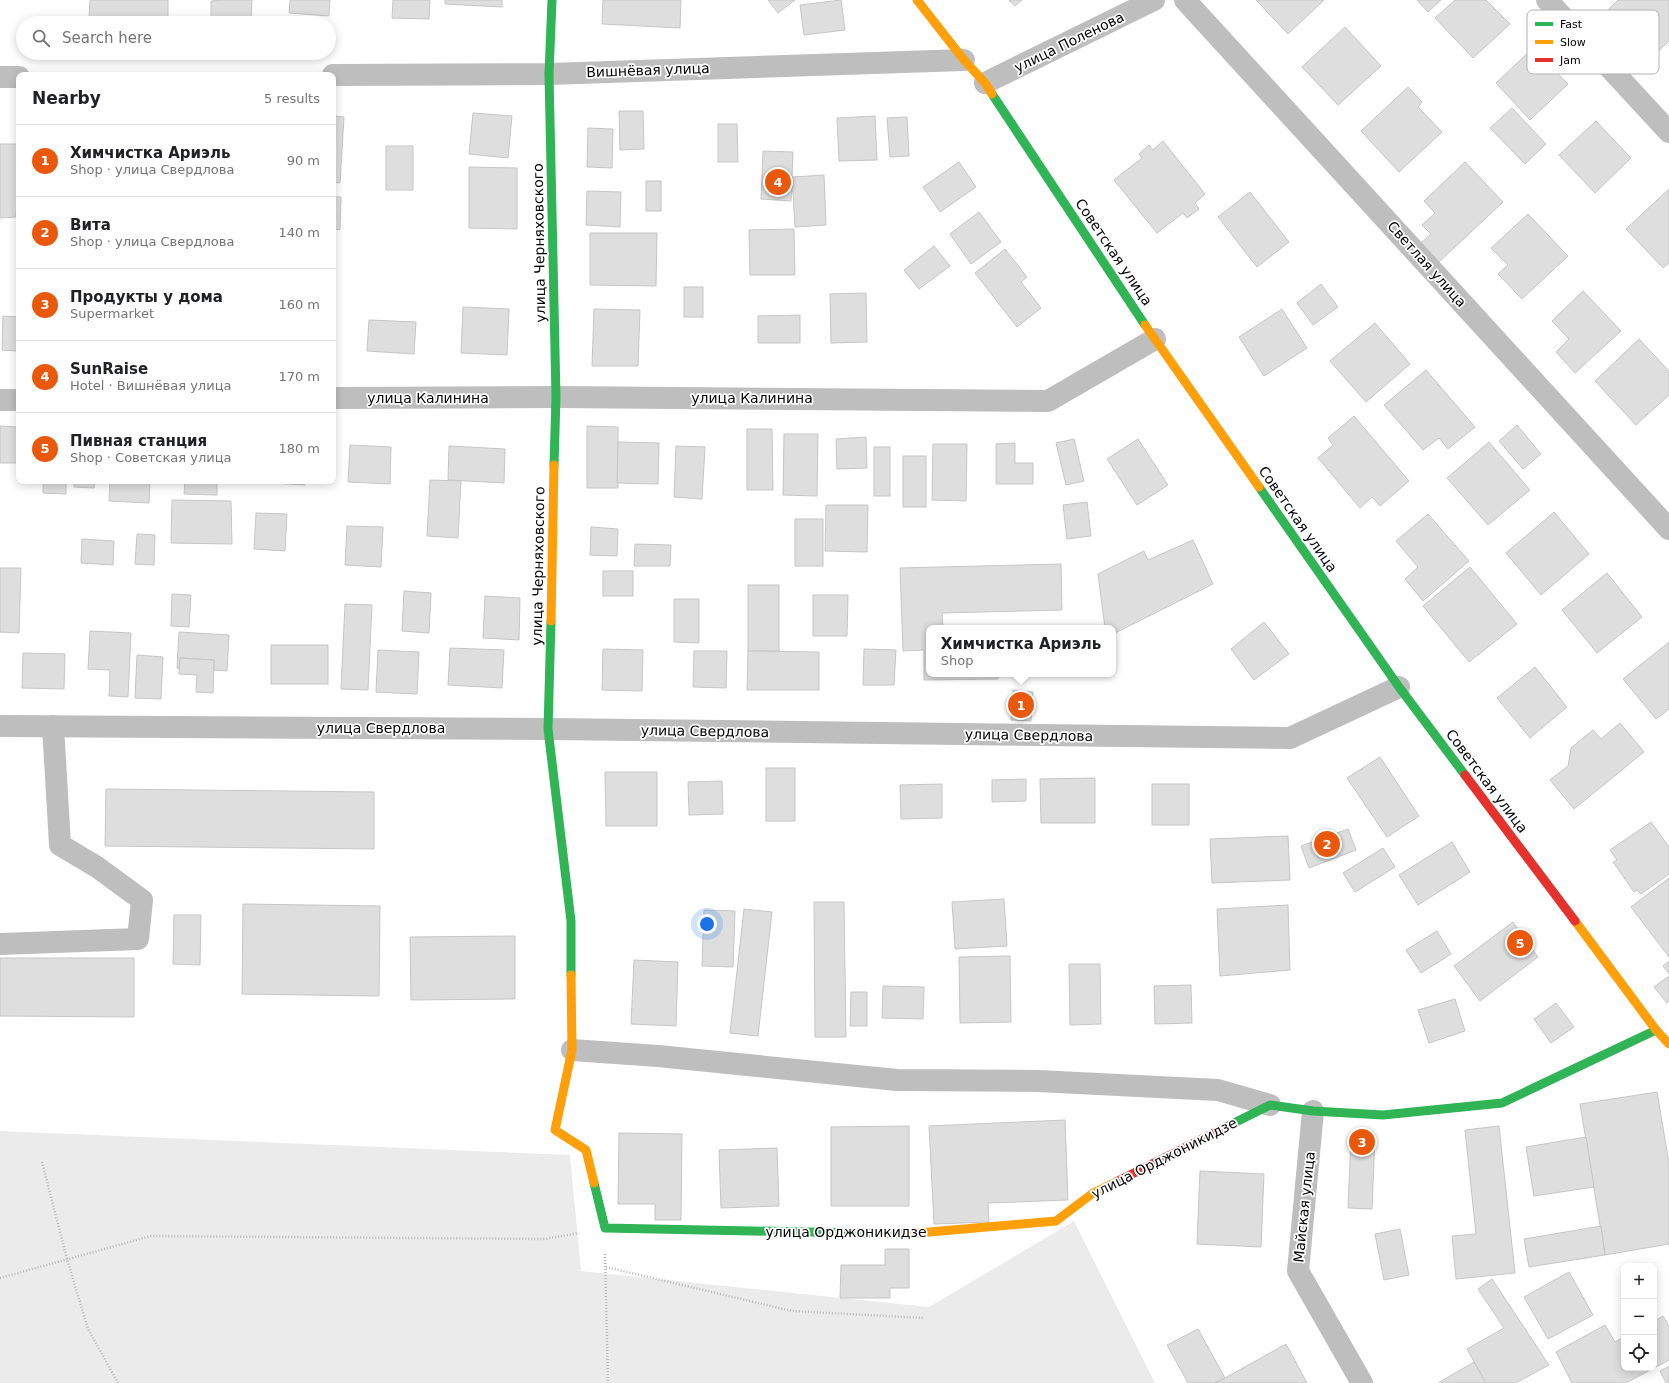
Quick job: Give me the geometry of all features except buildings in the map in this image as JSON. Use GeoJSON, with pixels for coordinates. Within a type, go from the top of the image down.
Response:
{"type":"FeatureCollection","features":[{"type":"Feature","properties":{"kind":"street","name":"улица Черняховского"},"geometry":{"type":"LineString","coordinates":[[552,0],[549,74],[556,397],[548,729],[571,921],[572,1050],[555,1130],[586,1150],[605,1228]]}},
{"type":"Feature","properties":{"kind":"street","name":"Советская улица"},"geometry":{"type":"LineString","coordinates":[[917,0],[964,60],[985,83],[1155,339],[1399,687],[1656,1030],[1669,1044]]}},
{"type":"Feature","properties":{"kind":"street","name":"улица Поленова"},"geometry":{"type":"LineString","coordinates":[[985,83],[1154,0]]}},
{"type":"Feature","properties":{"kind":"street","name":"Светлая улица"},"geometry":{"type":"LineString","coordinates":[[1185,0],[1669,528]]}},
{"type":"Feature","properties":{"kind":"street"},"geometry":{"type":"LineString","coordinates":[[1547,0],[1556,10]]}},
{"type":"Feature","properties":{"kind":"street","name":"Вишнёвая улица"},"geometry":{"type":"LineString","coordinates":[[336,75],[549,74],[964,60]]}},
{"type":"Feature","properties":{"kind":"street"},"geometry":{"type":"LineString","coordinates":[[1615,74],[1669,132]]}},
{"type":"Feature","properties":{"kind":"street"},"geometry":{"type":"LineString","coordinates":[[0,77],[16,77]]}},
{"type":"Feature","properties":{"kind":"street","name":"улица Калинина"},"geometry":{"type":"LineString","coordinates":[[336,398],[556,397],[1048,401],[1155,339]]}},
{"type":"Feature","properties":{"kind":"street"},"geometry":{"type":"LineString","coordinates":[[0,400],[16,400]]}},
{"type":"Feature","properties":{"kind":"street","name":"улица Свердлова"},"geometry":{"type":"LineString","coordinates":[[0,726],[548,729],[1290,738],[1399,687]]}},
{"type":"Feature","properties":{"kind":"street"},"geometry":{"type":"LineString","coordinates":[[0,944],[138,939],[142,900],[97,866],[60,845],[53,726]]}},
{"type":"Feature","properties":{"kind":"street","name":"улица Орджоникидзе"},"geometry":{"type":"LineString","coordinates":[[572,1050],[658,1056],[897,1080],[1038,1081],[1218,1090],[1270,1105],[1313,1111],[1383,1115],[1502,1103],[1656,1030]]}},
{"type":"Feature","properties":{"kind":"street","name":"улица Орджоникидзе"},"geometry":{"type":"LineString","coordinates":[[605,1228],[901,1235],[1056,1221],[1093,1193],[1270,1105]]}},
{"type":"Feature","properties":{"kind":"street","name":"Майская улица"},"geometry":{"type":"LineString","coordinates":[[1313,1111],[1298,1271],[1362,1383]]}},
{"type":"Feature","properties":{"kind":"path"},"geometry":{"type":"LineString","coordinates":[[42,1162],[67,1259],[88,1329],[118,1383]]}},
{"type":"Feature","properties":{"kind":"path"},"geometry":{"type":"LineString","coordinates":[[0,1278],[151,1236],[545,1239],[605,1228],[608,1383]]}},
{"type":"Feature","properties":{"kind":"path"},"geometry":{"type":"LineString","coordinates":[[606,1267],[792,1311],[924,1318]]}},
{"type":"Feature","properties":{"kind":"shaded area"},"geometry":{"type":"Polygon","coordinates":[[[0,1131],[570,1155],[581,1271],[929,1307],[1074,1221],[1155,1383],[0,1383],[0,1131]]]}},
{"type":"Feature","properties":{"kind":"traffic: fast"},"geometry":{"type":"LineString","coordinates":[[552,0],[549,74],[556,397],[554,465]]}},
{"type":"Feature","properties":{"kind":"traffic: fast"},"geometry":{"type":"LineString","coordinates":[[992,94],[1145,325]]}},
{"type":"Feature","properties":{"kind":"traffic: fast"},"geometry":{"type":"LineString","coordinates":[[1259,487],[1399,687],[1465,775]]}},
{"type":"Feature","properties":{"kind":"traffic: fast"},"geometry":{"type":"LineString","coordinates":[[551,621],[548,729],[571,921],[571,975]]}},
{"type":"Feature","properties":{"kind":"traffic: fast"},"geometry":{"type":"LineString","coordinates":[[1222,1129],[1270,1105],[1313,1111],[1383,1115],[1502,1103],[1656,1030]]}},
{"type":"Feature","properties":{"kind":"traffic: fast"},"geometry":{"type":"LineString","coordinates":[[594,1183],[605,1228],[907,1234]]}},
{"type":"Feature","properties":{"kind":"traffic: slow"},"geometry":{"type":"LineString","coordinates":[[917,0],[964,60],[985,83],[992,94]]}},
{"type":"Feature","properties":{"kind":"traffic: slow"},"geometry":{"type":"LineString","coordinates":[[1145,325],[1259,487]]}},
{"type":"Feature","properties":{"kind":"traffic: slow"},"geometry":{"type":"LineString","coordinates":[[551,621],[554,465]]}},
{"type":"Feature","properties":{"kind":"traffic: slow"},"geometry":{"type":"LineString","coordinates":[[1575,921],[1656,1030],[1669,1044]]}},
{"type":"Feature","properties":{"kind":"traffic: slow"},"geometry":{"type":"LineString","coordinates":[[571,975],[572,1050],[555,1130],[586,1150],[594,1183]]}},
{"type":"Feature","properties":{"kind":"traffic: slow"},"geometry":{"type":"LineString","coordinates":[[907,1234],[1056,1221],[1093,1193],[1118,1181]]}},
{"type":"Feature","properties":{"kind":"traffic: jam"},"geometry":{"type":"LineString","coordinates":[[1465,775],[1575,921]]}},
{"type":"Feature","properties":{"kind":"traffic: jam"},"geometry":{"type":"LineString","coordinates":[[1118,1181],[1222,1129]]}},
{"type":"Feature","properties":{"kind":"place","name":"SunRaise"},"geometry":{"type":"Point","coordinates":[778,182]}},
{"type":"Feature","properties":{"kind":"place","name":"Химчистка Ариэль"},"geometry":{"type":"Point","coordinates":[1021,705]}},
{"type":"Feature","properties":{"kind":"place","name":"Вита"},"geometry":{"type":"Point","coordinates":[1327,844]}},
{"type":"Feature","properties":{"kind":"place","name":"Пивная станция"},"geometry":{"type":"Point","coordinates":[1520,943]}},
{"type":"Feature","properties":{"kind":"place","name":"Продукты у дома"},"geometry":{"type":"Point","coordinates":[1362,1142]}}]}
